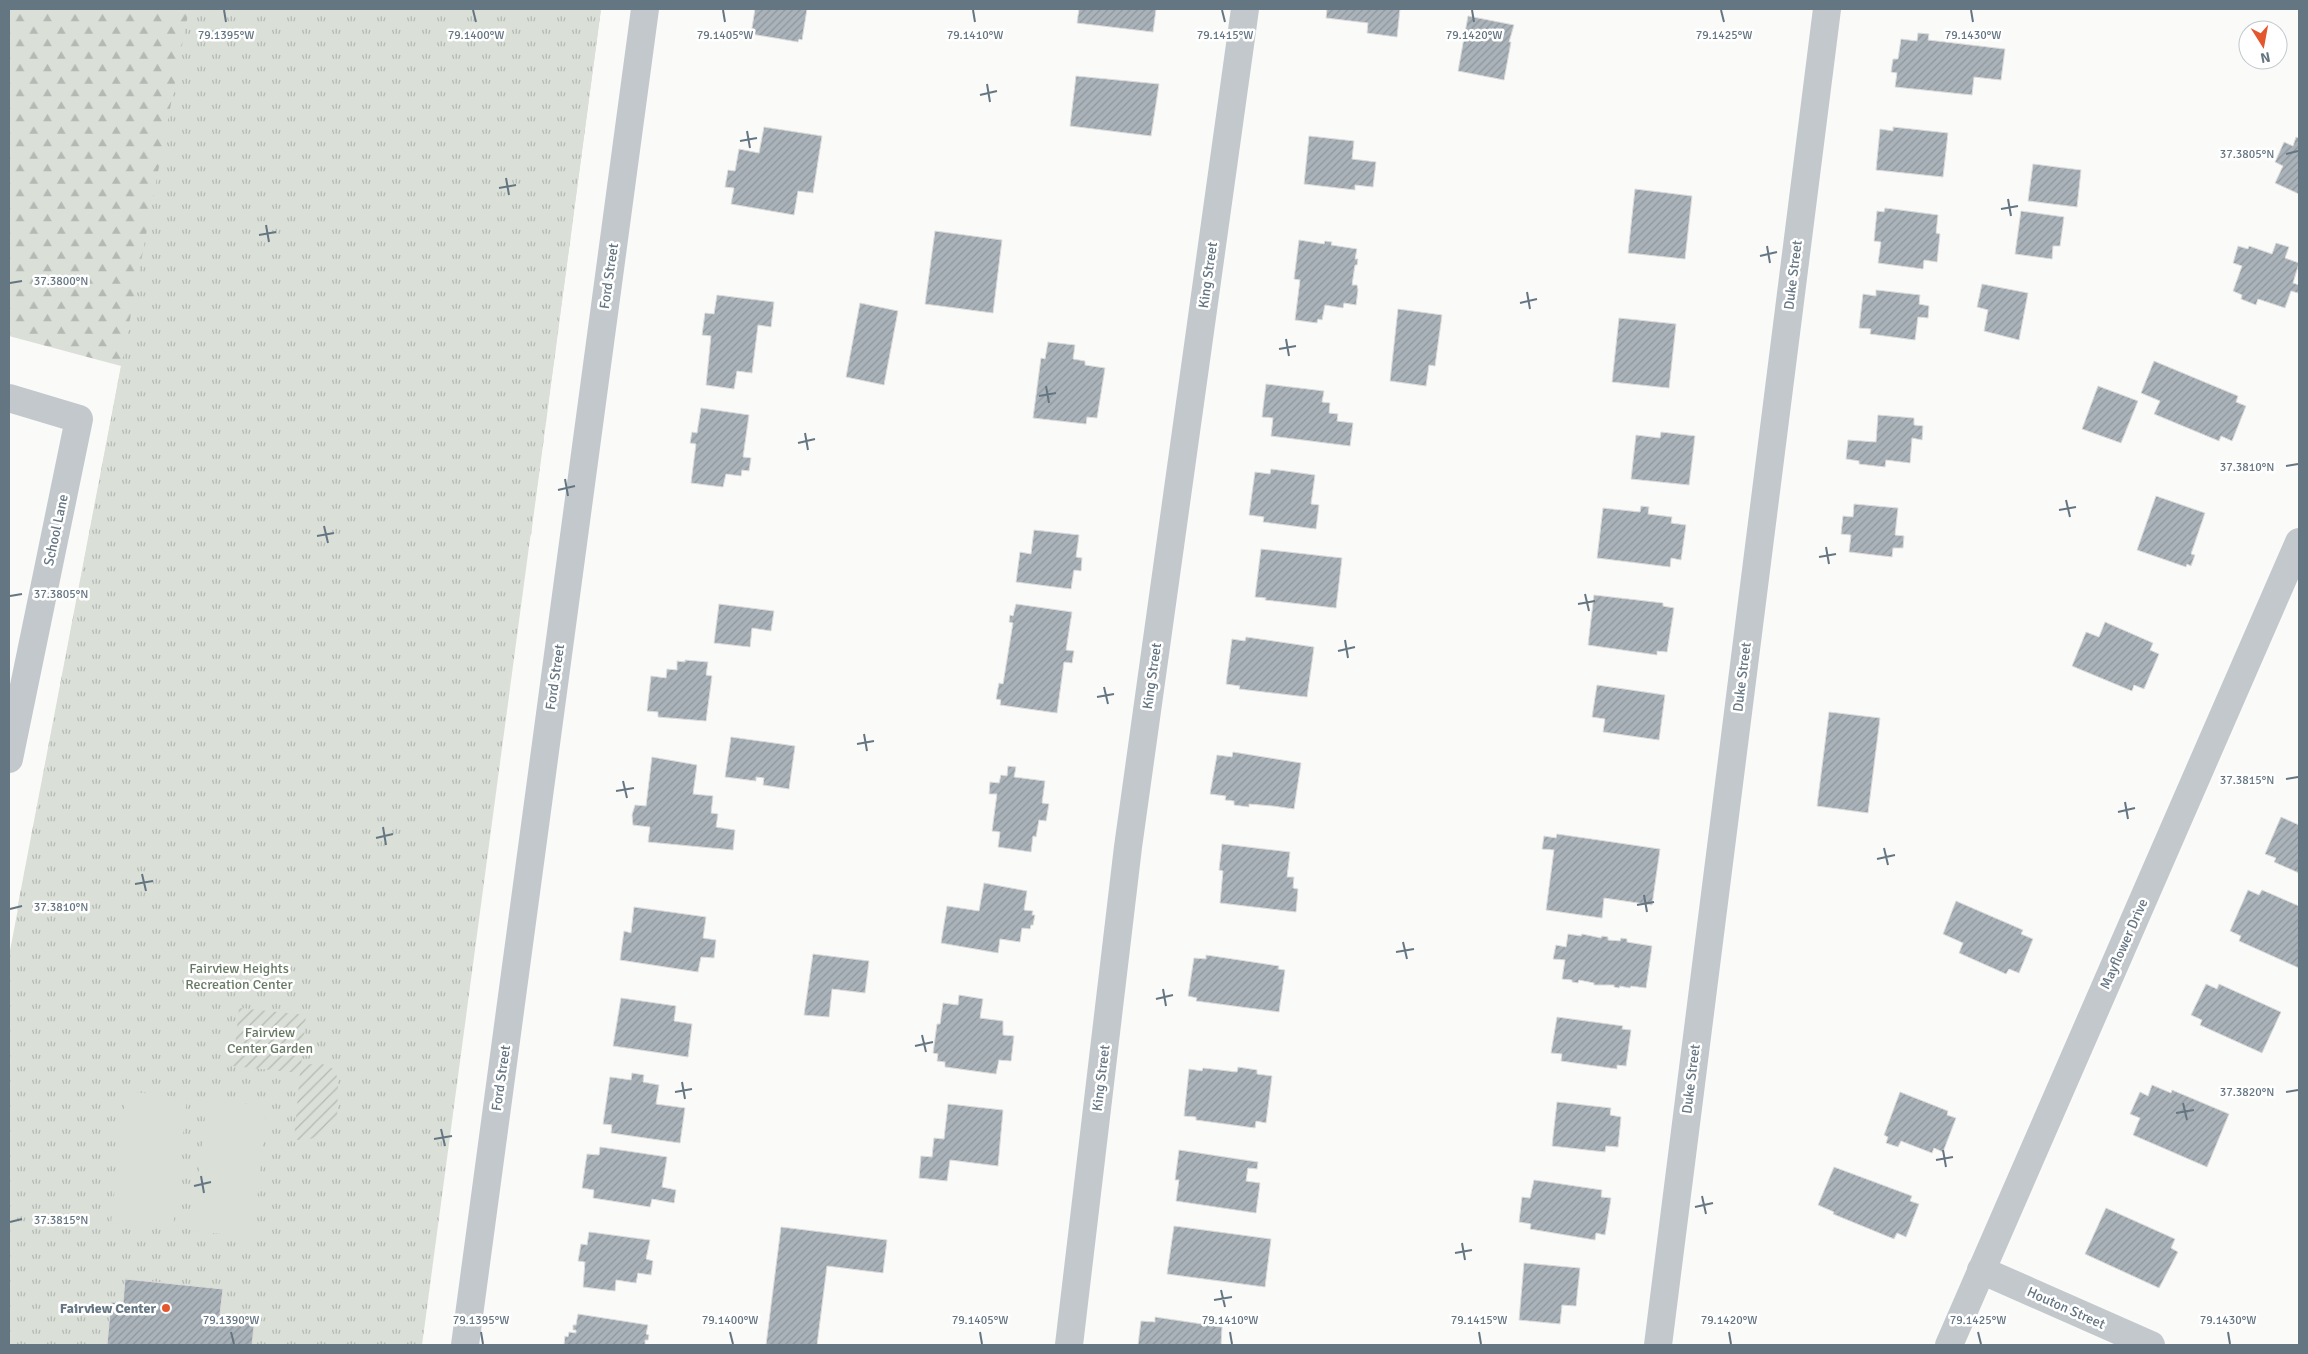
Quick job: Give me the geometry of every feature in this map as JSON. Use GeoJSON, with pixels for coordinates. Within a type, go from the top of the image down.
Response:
{"type":"FeatureCollection","features":[{"type":"Feature","properties":{"kind":"street","name":"Ford Street"},"geometry":{"type":"LineString","coordinates":[[465,1345],[645,9]]}},
{"type":"Feature","properties":{"kind":"street","name":"King Street"},"geometry":{"type":"LineString","coordinates":[[1069,1345],[1128,847],[1245,9]]}},
{"type":"Feature","properties":{"kind":"street","name":"Duke Street"},"geometry":{"type":"LineString","coordinates":[[1658,1345],[1826,9]]}},
{"type":"Feature","properties":{"kind":"street","name":"School Lane"},"geometry":{"type":"LineString","coordinates":[[9,398],[79,419],[9,759]]}},
{"type":"Feature","properties":{"kind":"street","name":"Mayflower Drive"},"geometry":{"type":"LineString","coordinates":[[1949,1345],[2299,542]]}},
{"type":"Feature","properties":{"kind":"street","name":"Houton Street"},"geometry":{"type":"LineString","coordinates":[[1981,1270],[2152,1345]]}},
{"type":"Feature","properties":{"kind":"green space"},"geometry":{"type":"Polygon","coordinates":[[[9,9],[601,9],[531,535],[17,910],[121,366],[9,336],[9,9]]]}},
{"type":"Feature","properties":{"kind":"green space","name":"Fairview Heights Recreation Center"},"geometry":{"type":"Polygon","coordinates":[[[189,9],[601,9],[422,1345],[9,1345],[9,956],[189,9]]]}},
{"type":"Feature","properties":{"kind":"green space","name":"Fairview Center Garden"},"geometry":{"type":"Polygon","coordinates":[[[239,1008],[306,1015],[301,1067],[310,1064],[326,1065],[335,1070],[338,1081],[337,1120],[317,1136],[306,1140],[294,1139],[300,1073],[233,1066],[239,1008]]]}},
{"type":"Feature","properties":{"kind":"green space"},"geometry":{"type":"Polygon","coordinates":[[[126,1091],[187,1098],[173,1229],[111,1223],[126,1091]]]}},
{"type":"Feature","properties":{"kind":"green space"},"geometry":{"type":"Polygon","coordinates":[[[207,1100],[267,1106],[253,1237],[192,1231],[207,1100]]]}},
{"type":"Feature","properties":{"kind":"building"},"geometry":{"type":"Polygon","coordinates":[[[755,9],[807,9],[802,40],[799,39],[798,42],[751,34],[755,9]]]}},
{"type":"Feature","properties":{"kind":"building"},"geometry":{"type":"Polygon","coordinates":[[[1079,9],[1156,9],[1153,32],[1077,23],[1079,9]]]}},
{"type":"Feature","properties":{"kind":"building"},"geometry":{"type":"Polygon","coordinates":[[[1327,9],[1400,9],[1397,37],[1367,33],[1368,23],[1326,18],[1327,9]]]}},
{"type":"Feature","properties":{"kind":"building"},"geometry":{"type":"Polygon","coordinates":[[[1468,16],[1514,25],[1509,42],[1511,42],[1504,80],[1458,71],[1468,16]]]}},
{"type":"Feature","properties":{"kind":"building"},"geometry":{"type":"Polygon","coordinates":[[[1918,33],[1929,34],[1928,40],[2005,49],[2001,80],[1974,77],[1972,95],[1895,87],[1897,73],[1891,72],[1893,59],[1898,59],[1901,39],[1917,41],[1918,33]]]}},
{"type":"Feature","properties":{"kind":"building"},"geometry":{"type":"Polygon","coordinates":[[[1076,76],[1159,84],[1151,136],[1070,126],[1076,76]]]}},
{"type":"Feature","properties":{"kind":"building"},"geometry":{"type":"Polygon","coordinates":[[[764,127],[822,136],[813,193],[798,191],[794,215],[731,204],[734,188],[725,187],[728,170],[735,171],[739,149],[759,153],[764,127]]]}},
{"type":"Feature","properties":{"kind":"building"},"geometry":{"type":"Polygon","coordinates":[[[1893,127],[1948,133],[1943,177],[1876,170],[1880,129],[1893,131],[1893,127]]]}},
{"type":"Feature","properties":{"kind":"building"},"geometry":{"type":"Polygon","coordinates":[[[1309,136],[1354,141],[1352,159],[1376,162],[1373,187],[1355,185],[1355,190],[1304,184],[1309,136]]]}},
{"type":"Feature","properties":{"kind":"building"},"geometry":{"type":"Polygon","coordinates":[[[2296,137],[2299,138],[2299,194],[2275,183],[2283,166],[2275,162],[2284,142],[2293,146],[2296,137]]]}},
{"type":"Feature","properties":{"kind":"building"},"geometry":{"type":"Polygon","coordinates":[[[2033,164],[2081,170],[2077,207],[2028,201],[2033,164]]]}},
{"type":"Feature","properties":{"kind":"building"},"geometry":{"type":"Polygon","coordinates":[[[1635,189],[1692,196],[1685,259],[1628,253],[1635,189]]]}},
{"type":"Feature","properties":{"kind":"building"},"geometry":{"type":"Polygon","coordinates":[[[1885,208],[1938,215],[1936,233],[1940,234],[1937,262],[1924,260],[1923,269],[1878,263],[1881,242],[1874,241],[1877,211],[1884,212],[1885,208]]]}},
{"type":"Feature","properties":{"kind":"building"},"geometry":{"type":"Polygon","coordinates":[[[2021,211],[2064,217],[2060,246],[2053,246],[2052,259],[2015,254],[2021,211]]]}},
{"type":"Feature","properties":{"kind":"building"},"geometry":{"type":"Polygon","coordinates":[[[935,231],[1002,240],[993,313],[925,304],[935,231]]]}},
{"type":"Feature","properties":{"kind":"building"},"geometry":{"type":"Polygon","coordinates":[[[1299,240],[1324,244],[1325,241],[1332,242],[1331,245],[1357,249],[1355,259],[1358,259],[1357,265],[1355,265],[1352,285],[1357,285],[1358,290],[1356,305],[1344,303],[1343,308],[1325,305],[1322,320],[1318,319],[1317,323],[1295,320],[1300,280],[1294,279],[1299,240]]]}},
{"type":"Feature","properties":{"kind":"building"},"geometry":{"type":"Polygon","coordinates":[[[2276,243],[2289,247],[2285,258],[2299,263],[2293,283],[2299,285],[2298,293],[2291,291],[2285,308],[2258,299],[2256,305],[2241,299],[2242,295],[2233,291],[2242,266],[2233,263],[2238,246],[2248,249],[2249,246],[2272,254],[2276,243]]]}},
{"type":"Feature","properties":{"kind":"building"},"geometry":{"type":"Polygon","coordinates":[[[1982,284],[2028,293],[2019,340],[1984,331],[1988,310],[1977,307],[1982,284]]]}},
{"type":"Feature","properties":{"kind":"building"},"geometry":{"type":"Polygon","coordinates":[[[1876,290],[1920,295],[1919,304],[1929,306],[1928,318],[1918,317],[1915,340],[1870,334],[1871,329],[1859,328],[1863,294],[1876,296],[1876,290]]]}},
{"type":"Feature","properties":{"kind":"building"},"geometry":{"type":"Polygon","coordinates":[[[717,295],[774,302],[771,327],[758,325],[752,373],[737,371],[734,389],[706,385],[711,336],[702,335],[705,313],[714,314],[717,295]]]}},
{"type":"Feature","properties":{"kind":"building"},"geometry":{"type":"Polygon","coordinates":[[[860,303],[898,311],[884,385],[846,377],[860,303]]]}},
{"type":"Feature","properties":{"kind":"building"},"geometry":{"type":"Polygon","coordinates":[[[1398,309],[1442,315],[1435,366],[1429,365],[1426,386],[1390,381],[1398,309]]]}},
{"type":"Feature","properties":{"kind":"building"},"geometry":{"type":"Polygon","coordinates":[[[1619,318],[1676,324],[1669,388],[1612,382],[1619,318]]]}},
{"type":"Feature","properties":{"kind":"building"},"geometry":{"type":"Polygon","coordinates":[[[1048,342],[1075,345],[1073,359],[1085,361],[1085,365],[1105,368],[1097,418],[1087,417],[1086,424],[1033,418],[1041,358],[1045,359],[1048,342]]]}},
{"type":"Feature","properties":{"kind":"building"},"geometry":{"type":"Polygon","coordinates":[[[2154,361],[2238,396],[2236,402],[2246,406],[2232,441],[2221,436],[2219,441],[2154,414],[2160,401],[2141,393],[2154,361]]]}},
{"type":"Feature","properties":{"kind":"building"},"geometry":{"type":"Polygon","coordinates":[[[1266,384],[1324,391],[1322,402],[1330,403],[1329,413],[1338,414],[1337,421],[1353,423],[1350,446],[1271,436],[1273,418],[1262,417],[1266,384]]]}},
{"type":"Feature","properties":{"kind":"building"},"geometry":{"type":"Polygon","coordinates":[[[2098,386],[2138,401],[2121,443],[2082,429],[2098,386]]]}},
{"type":"Feature","properties":{"kind":"building"},"geometry":{"type":"Polygon","coordinates":[[[701,408],[749,415],[743,457],[751,458],[749,471],[742,470],[741,476],[726,474],[723,487],[691,483],[696,444],[690,443],[692,432],[697,433],[701,408]]]}},
{"type":"Feature","properties":{"kind":"building"},"geometry":{"type":"Polygon","coordinates":[[[1878,415],[1914,418],[1914,425],[1923,426],[1922,440],[1912,438],[1910,463],[1886,460],[1885,467],[1859,464],[1859,461],[1846,459],[1848,440],[1876,442],[1878,415]]]}},
{"type":"Feature","properties":{"kind":"building"},"geometry":{"type":"Polygon","coordinates":[[[1661,432],[1695,436],[1689,485],[1631,479],[1636,435],[1660,438],[1661,432]]]}},
{"type":"Feature","properties":{"kind":"building"},"geometry":{"type":"Polygon","coordinates":[[[1271,469],[1315,475],[1311,504],[1319,505],[1316,529],[1263,522],[1264,517],[1249,515],[1255,472],[1270,474],[1271,469]]]}},
{"type":"Feature","properties":{"kind":"building"},"geometry":{"type":"Polygon","coordinates":[[[2156,496],[2205,513],[2191,554],[2195,555],[2191,566],[2187,564],[2186,567],[2137,550],[2156,496]]]}},
{"type":"Feature","properties":{"kind":"building"},"geometry":{"type":"Polygon","coordinates":[[[1854,504],[1898,508],[1895,535],[1904,536],[1903,548],[1893,548],[1892,557],[1849,552],[1851,535],[1841,534],[1843,516],[1853,517],[1854,504]]]}},
{"type":"Feature","properties":{"kind":"building"},"geometry":{"type":"Polygon","coordinates":[[[1641,506],[1649,507],[1648,514],[1672,517],[1671,523],[1686,525],[1681,560],[1671,558],[1670,567],[1597,558],[1603,508],[1640,512],[1641,506]]]}},
{"type":"Feature","properties":{"kind":"building"},"geometry":{"type":"Polygon","coordinates":[[[1034,530],[1079,535],[1076,557],[1082,558],[1081,571],[1074,570],[1071,589],[1016,582],[1020,552],[1031,554],[1034,530]]]}},
{"type":"Feature","properties":{"kind":"building"},"geometry":{"type":"Polygon","coordinates":[[[1261,549],[1342,558],[1336,608],[1265,600],[1266,598],[1255,597],[1261,549]]]}},
{"type":"Feature","properties":{"kind":"building"},"geometry":{"type":"Polygon","coordinates":[[[1594,595],[1663,603],[1663,606],[1674,608],[1667,652],[1657,651],[1657,655],[1588,645],[1594,595]]]}},
{"type":"Feature","properties":{"kind":"building"},"geometry":{"type":"Polygon","coordinates":[[[719,604],[774,611],[771,631],[752,628],[750,647],[714,643],[719,604]]]}},
{"type":"Feature","properties":{"kind":"building"},"geometry":{"type":"Polygon","coordinates":[[[1016,604],[1072,612],[1066,650],[1074,651],[1072,663],[1064,662],[1057,713],[1000,705],[1001,700],[996,699],[999,683],[1003,684],[1013,623],[1009,622],[1010,615],[1013,616],[1016,604]]]}},
{"type":"Feature","properties":{"kind":"building"},"geometry":{"type":"Polygon","coordinates":[[[2105,622],[2153,643],[2150,650],[2159,654],[2144,689],[2134,685],[2132,691],[2072,666],[2086,632],[2099,637],[2105,622]]]}},
{"type":"Feature","properties":{"kind":"building"},"geometry":{"type":"Polygon","coordinates":[[[1246,637],[1314,647],[1307,697],[1239,689],[1240,686],[1226,684],[1232,639],[1245,641],[1246,637]]]}},
{"type":"Feature","properties":{"kind":"building"},"geometry":{"type":"Polygon","coordinates":[[[685,660],[708,662],[706,675],[712,676],[706,721],[658,717],[658,712],[647,711],[651,676],[666,678],[667,669],[677,670],[677,661],[685,662],[685,660]]]}},
{"type":"Feature","properties":{"kind":"building"},"geometry":{"type":"Polygon","coordinates":[[[1597,685],[1665,695],[1659,740],[1603,732],[1605,719],[1592,717],[1597,685]]]}},
{"type":"Feature","properties":{"kind":"building"},"geometry":{"type":"Polygon","coordinates":[[[1829,712],[1880,718],[1868,813],[1817,806],[1829,712]]]}},
{"type":"Feature","properties":{"kind":"building"},"geometry":{"type":"Polygon","coordinates":[[[731,737],[795,746],[789,789],[763,785],[764,778],[756,777],[756,781],[725,777],[731,737]]]}},
{"type":"Feature","properties":{"kind":"building"},"geometry":{"type":"Polygon","coordinates":[[[1233,752],[1301,763],[1294,809],[1249,804],[1249,807],[1234,805],[1234,801],[1225,800],[1226,796],[1210,794],[1217,755],[1232,757],[1233,752]]]}},
{"type":"Feature","properties":{"kind":"building"},"geometry":{"type":"Polygon","coordinates":[[[652,757],[697,765],[693,794],[713,796],[711,813],[718,814],[716,827],[735,830],[733,850],[648,842],[650,827],[633,825],[632,815],[635,805],[646,806],[652,757]]]}},
{"type":"Feature","properties":{"kind":"building"},"geometry":{"type":"Polygon","coordinates":[[[1008,766],[1016,767],[1014,777],[1045,781],[1042,803],[1049,804],[1046,821],[1039,820],[1036,837],[1033,836],[1031,852],[998,847],[1000,832],[992,831],[997,794],[989,794],[990,782],[999,783],[1001,775],[1007,776],[1008,766]]]}},
{"type":"Feature","properties":{"kind":"building"},"geometry":{"type":"Polygon","coordinates":[[[2281,817],[2299,825],[2299,873],[2274,862],[2276,858],[2265,854],[2281,817]]]}},
{"type":"Feature","properties":{"kind":"building"},"geometry":{"type":"Polygon","coordinates":[[[1557,834],[1660,849],[1652,905],[1604,898],[1602,918],[1546,910],[1554,850],[1542,849],[1544,836],[1556,838],[1557,834]]]}},
{"type":"Feature","properties":{"kind":"building"},"geometry":{"type":"Polygon","coordinates":[[[1222,844],[1290,852],[1287,877],[1294,877],[1293,888],[1298,889],[1296,912],[1220,903],[1223,871],[1219,870],[1222,844]]]}},
{"type":"Feature","properties":{"kind":"building"},"geometry":{"type":"Polygon","coordinates":[[[984,883],[1027,891],[1024,910],[1033,911],[1032,915],[1035,915],[1033,925],[1031,925],[1030,929],[1022,928],[1020,942],[1000,939],[998,953],[941,943],[947,906],[979,911],[984,883]]]}},
{"type":"Feature","properties":{"kind":"building"},"geometry":{"type":"Polygon","coordinates":[[[2248,890],[2259,895],[2262,890],[2299,906],[2299,968],[2239,941],[2241,936],[2230,931],[2248,890]]]}},
{"type":"Feature","properties":{"kind":"building"},"geometry":{"type":"Polygon","coordinates":[[[1956,901],[2023,930],[2021,934],[2033,939],[2019,973],[2009,969],[2006,974],[1959,953],[1963,943],[1943,934],[1956,901]]]}},
{"type":"Feature","properties":{"kind":"building"},"geometry":{"type":"Polygon","coordinates":[[[634,907],[706,917],[703,938],[716,940],[714,958],[701,957],[698,972],[620,960],[624,931],[631,933],[634,907]]]}},
{"type":"Feature","properties":{"kind":"building"},"geometry":{"type":"Polygon","coordinates":[[[1568,934],[1581,936],[1582,934],[1601,938],[1602,936],[1608,937],[1608,940],[1620,941],[1621,938],[1627,939],[1627,942],[1652,946],[1646,988],[1620,986],[1619,988],[1614,987],[1614,985],[1594,985],[1594,983],[1579,980],[1578,983],[1562,979],[1565,960],[1553,959],[1556,945],[1566,947],[1568,934]]]}},
{"type":"Feature","properties":{"kind":"building"},"geometry":{"type":"Polygon","coordinates":[[[813,954],[869,961],[865,993],[832,989],[829,1017],[804,1015],[813,954]]]}},
{"type":"Feature","properties":{"kind":"building"},"geometry":{"type":"Polygon","coordinates":[[[1206,955],[1279,966],[1278,969],[1285,970],[1279,1012],[1196,1001],[1197,998],[1188,996],[1194,958],[1206,959],[1206,955]]]}},
{"type":"Feature","properties":{"kind":"building"},"geometry":{"type":"Polygon","coordinates":[[[2206,984],[2217,989],[2219,984],[2281,1012],[2262,1053],[2200,1025],[2202,1020],[2191,1015],[2206,984]]]}},
{"type":"Feature","properties":{"kind":"building"},"geometry":{"type":"Polygon","coordinates":[[[959,995],[983,999],[980,1018],[1003,1021],[1003,1035],[1014,1036],[1011,1061],[999,1060],[996,1074],[945,1067],[945,1062],[937,1061],[938,1054],[933,1053],[937,1024],[940,1024],[943,1003],[958,1005],[959,995]]]}},
{"type":"Feature","properties":{"kind":"building"},"geometry":{"type":"Polygon","coordinates":[[[621,998],[676,1006],[674,1021],[692,1024],[688,1057],[613,1046],[621,998]]]}},
{"type":"Feature","properties":{"kind":"building"},"geometry":{"type":"Polygon","coordinates":[[[1557,1017],[1623,1026],[1622,1029],[1631,1030],[1626,1066],[1617,1065],[1617,1069],[1561,1061],[1562,1054],[1551,1053],[1557,1017]]]}},
{"type":"Feature","properties":{"kind":"building"},"geometry":{"type":"Polygon","coordinates":[[[1238,1067],[1257,1070],[1257,1074],[1272,1076],[1266,1123],[1256,1121],[1255,1128],[1196,1120],[1196,1117],[1184,1116],[1189,1069],[1202,1071],[1203,1068],[1237,1072],[1238,1067]]]}},
{"type":"Feature","properties":{"kind":"building"},"geometry":{"type":"Polygon","coordinates":[[[632,1073],[644,1075],[643,1082],[659,1085],[656,1104],[685,1108],[680,1143],[611,1133],[612,1125],[603,1124],[610,1077],[631,1080],[632,1073]]]}},
{"type":"Feature","properties":{"kind":"building"},"geometry":{"type":"Polygon","coordinates":[[[2152,1085],[2171,1093],[2172,1090],[2229,1114],[2207,1167],[2133,1135],[2140,1118],[2130,1114],[2140,1092],[2148,1096],[2152,1085]]]}},
{"type":"Feature","properties":{"kind":"building"},"geometry":{"type":"Polygon","coordinates":[[[1900,1092],[1948,1111],[1947,1115],[1956,1118],[1943,1152],[1934,1148],[1932,1153],[1901,1141],[1898,1147],[1886,1143],[1888,1137],[1884,1135],[1900,1092]]]}},
{"type":"Feature","properties":{"kind":"building"},"geometry":{"type":"Polygon","coordinates":[[[1557,1102],[1611,1108],[1610,1115],[1621,1117],[1618,1147],[1606,1146],[1605,1152],[1552,1146],[1557,1102]]]}},
{"type":"Feature","properties":{"kind":"building"},"geometry":{"type":"Polygon","coordinates":[[[948,1104],[1003,1110],[998,1166],[950,1160],[947,1181],[919,1178],[921,1156],[932,1157],[934,1138],[944,1139],[948,1104]]]}},
{"type":"Feature","properties":{"kind":"building"},"geometry":{"type":"Polygon","coordinates":[[[600,1147],[667,1157],[662,1187],[676,1190],[674,1203],[652,1199],[650,1207],[593,1198],[594,1190],[582,1188],[587,1154],[599,1155],[600,1147]]]}},
{"type":"Feature","properties":{"kind":"building"},"geometry":{"type":"Polygon","coordinates":[[[1179,1150],[1258,1162],[1257,1169],[1248,1168],[1246,1181],[1260,1183],[1256,1213],[1176,1201],[1179,1180],[1175,1180],[1179,1150]]]}},
{"type":"Feature","properties":{"kind":"building"},"geometry":{"type":"Polygon","coordinates":[[[1834,1167],[1912,1196],[1910,1201],[1919,1204],[1906,1237],[1897,1233],[1894,1239],[1833,1214],[1834,1212],[1818,1205],[1834,1167]]]}},
{"type":"Feature","properties":{"kind":"building"},"geometry":{"type":"Polygon","coordinates":[[[1534,1180],[1602,1190],[1601,1197],[1611,1198],[1605,1235],[1596,1233],[1595,1240],[1530,1229],[1531,1224],[1519,1222],[1522,1197],[1530,1198],[1534,1180]]]}},
{"type":"Feature","properties":{"kind":"building"},"geometry":{"type":"Polygon","coordinates":[[[2106,1208],[2175,1239],[2171,1248],[2178,1252],[2159,1288],[2085,1254],[2106,1208]]]}},
{"type":"Feature","properties":{"kind":"building"},"geometry":{"type":"Polygon","coordinates":[[[1174,1226],[1271,1239],[1265,1287],[1167,1274],[1174,1226]]]}},
{"type":"Feature","properties":{"kind":"building"},"geometry":{"type":"Polygon","coordinates":[[[781,1227],[887,1240],[883,1273],[827,1266],[817,1345],[766,1345],[781,1227]]]}},
{"type":"Feature","properties":{"kind":"building"},"geometry":{"type":"Polygon","coordinates":[[[589,1232],[650,1240],[646,1259],[653,1261],[651,1275],[638,1273],[636,1283],[616,1280],[615,1291],[583,1287],[585,1262],[578,1261],[581,1244],[587,1245],[589,1232]]]}},
{"type":"Feature","properties":{"kind":"building"},"geometry":{"type":"Polygon","coordinates":[[[1524,1263],[1580,1268],[1576,1306],[1562,1305],[1560,1324],[1519,1320],[1524,1263]]]}},
{"type":"Feature","properties":{"kind":"building","name":"Fairview Center"},"geometry":{"type":"Polygon","coordinates":[[[125,1279],[223,1289],[220,1314],[255,1317],[252,1345],[107,1345],[111,1302],[123,1303],[125,1279]]]}},
{"type":"Feature","properties":{"kind":"building"},"geometry":{"type":"Polygon","coordinates":[[[578,1314],[648,1325],[646,1334],[649,1335],[648,1340],[645,1340],[645,1345],[564,1345],[565,1336],[568,1337],[569,1332],[576,1333],[576,1330],[573,1330],[573,1325],[576,1325],[578,1314]]]}},
{"type":"Feature","properties":{"kind":"building"},"geometry":{"type":"Polygon","coordinates":[[[1155,1317],[1222,1327],[1221,1345],[1138,1345],[1141,1321],[1155,1322],[1155,1317]]]}},
{"type":"Feature","properties":{"kind":"place","name":"Fairview Center"},"geometry":{"type":"Point","coordinates":[166,1308]}}]}
